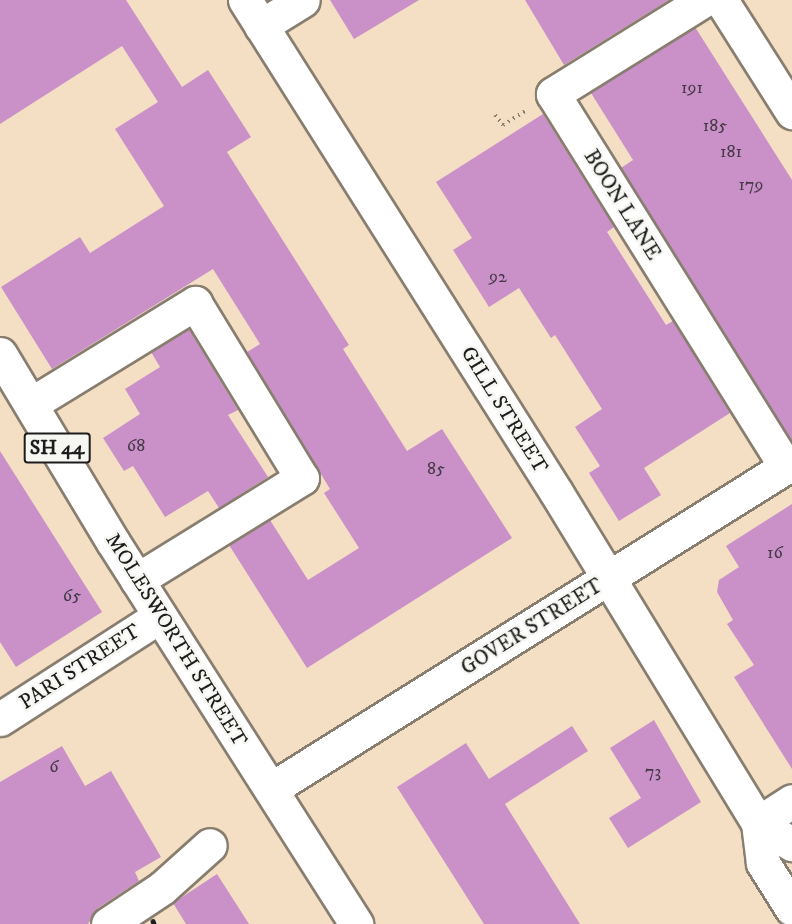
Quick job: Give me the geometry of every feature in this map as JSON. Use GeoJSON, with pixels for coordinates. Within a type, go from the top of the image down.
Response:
{"type":"FeatureCollection","features":[{"type":"Feature","properties":{"kind":"main road"},"geometry":{"type":"LineString","coordinates":[[253,13],[303,0]]}},
{"type":"Feature","properties":{"kind":"main road"},"geometry":{"type":"LineString","coordinates":[[553,94],[704,0]]}},
{"type":"Feature","properties":{"kind":"main road"},"geometry":{"type":"LineString","coordinates":[[721,0],[792,112]]}},
{"type":"Feature","properties":{"kind":"main road","name":"GILL STREET"},"geometry":{"type":"LineString","coordinates":[[253,13],[609,580],[758,823],[764,863],[792,909]]}},
{"type":"Feature","properties":{"kind":"main road","name":"BOON LANE"},"geometry":{"type":"LineString","coordinates":[[553,94],[789,465]]}},
{"type":"Feature","properties":{"kind":"main road"},"geometry":{"type":"LineString","coordinates":[[31,404],[195,303],[302,478],[137,580]]}},
{"type":"Feature","properties":{"kind":"main road","name":"MOLESWORTH STREET"},"geometry":{"type":"LineString","coordinates":[[0,354],[137,580],[356,924]]}},
{"type":"Feature","properties":{"kind":"main road","name":"GOVER STREET"},"geometry":{"type":"LineString","coordinates":[[271,789],[609,580],[789,465]]}},
{"type":"Feature","properties":{"kind":"main road","name":"PARI STREET"},"geometry":{"type":"LineString","coordinates":[[0,718],[160,616]]}},
{"type":"Feature","properties":{"kind":"main road"},"geometry":{"type":"LineString","coordinates":[[758,823],[792,801]]}},
{"type":"Feature","properties":{"kind":"main road","name":"GILL STREET"},"geometry":{"type":"LineString","coordinates":[[758,823],[792,844]]}},
{"type":"Feature","properties":{"kind":"main road"},"geometry":{"type":"LineString","coordinates":[[108,924],[162,888],[210,845]]}},
{"type":"Feature","properties":{"kind":"path"},"geometry":{"type":"LineString","coordinates":[[495,115],[503,125],[553,94]]}},
{"type":"Feature","properties":{"kind":"building"},"geometry":{"type":"Polygon","coordinates":[[[0,0],[126,0],[182,87],[208,70],[251,137],[227,152],[349,345],[343,349],[407,451],[442,429],[512,538],[307,668],[229,545],[270,520],[308,580],[359,548],[324,493],[330,489],[247,352],[260,344],[213,269],[52,369],[1,287],[80,237],[90,253],[164,206],[115,129],[158,102],[122,46],[0,124],[0,0]]]}},
{"type":"Feature","properties":{"kind":"building"},"geometry":{"type":"Polygon","coordinates":[[[330,0],[419,0],[354,39],[330,0]]]}},
{"type":"Feature","properties":{"kind":"building"},"geometry":{"type":"Polygon","coordinates":[[[525,0],[669,0],[564,65],[525,0]]]}},
{"type":"Feature","properties":{"kind":"building"},"geometry":{"type":"Polygon","coordinates":[[[695,27],[792,180],[792,441],[621,168],[633,160],[591,93],[695,27]]]}},
{"type":"Feature","properties":{"kind":"building"},"geometry":{"type":"Polygon","coordinates":[[[543,114],[614,227],[607,232],[666,325],[673,321],[730,413],[644,468],[661,495],[619,521],[589,473],[600,466],[575,427],[602,409],[555,335],[551,338],[519,288],[489,307],[453,250],[472,238],[436,182],[543,114]]]}},
{"type":"Feature","properties":{"kind":"building"},"geometry":{"type":"Polygon","coordinates":[[[189,329],[238,410],[228,415],[268,477],[219,508],[208,491],[165,517],[133,466],[124,471],[103,438],[140,414],[125,389],[160,367],[151,352],[189,329]]]}},
{"type":"Feature","properties":{"kind":"building"},"geometry":{"type":"Polygon","coordinates":[[[0,451],[102,612],[16,667],[0,642],[0,451]]]}},
{"type":"Feature","properties":{"kind":"building"},"geometry":{"type":"Polygon","coordinates":[[[792,504],[792,769],[734,677],[754,665],[727,624],[733,620],[717,592],[719,580],[739,567],[726,546],[792,504]]]}},
{"type":"Feature","properties":{"kind":"building"},"geometry":{"type":"Polygon","coordinates":[[[654,720],[701,802],[628,848],[609,818],[641,798],[610,748],[654,720]]]}},
{"type":"Feature","properties":{"kind":"building"},"geometry":{"type":"Polygon","coordinates":[[[572,726],[588,751],[505,804],[580,924],[484,924],[397,787],[466,743],[489,779],[572,726]]]}},
{"type":"Feature","properties":{"kind":"building"},"geometry":{"type":"Polygon","coordinates":[[[62,746],[85,786],[111,771],[161,857],[135,872],[139,881],[98,908],[88,924],[0,924],[0,782],[62,746]]]}},
{"type":"Feature","properties":{"kind":"building"},"geometry":{"type":"Polygon","coordinates":[[[217,874],[249,924],[186,924],[173,903],[217,874]]]}}]}
